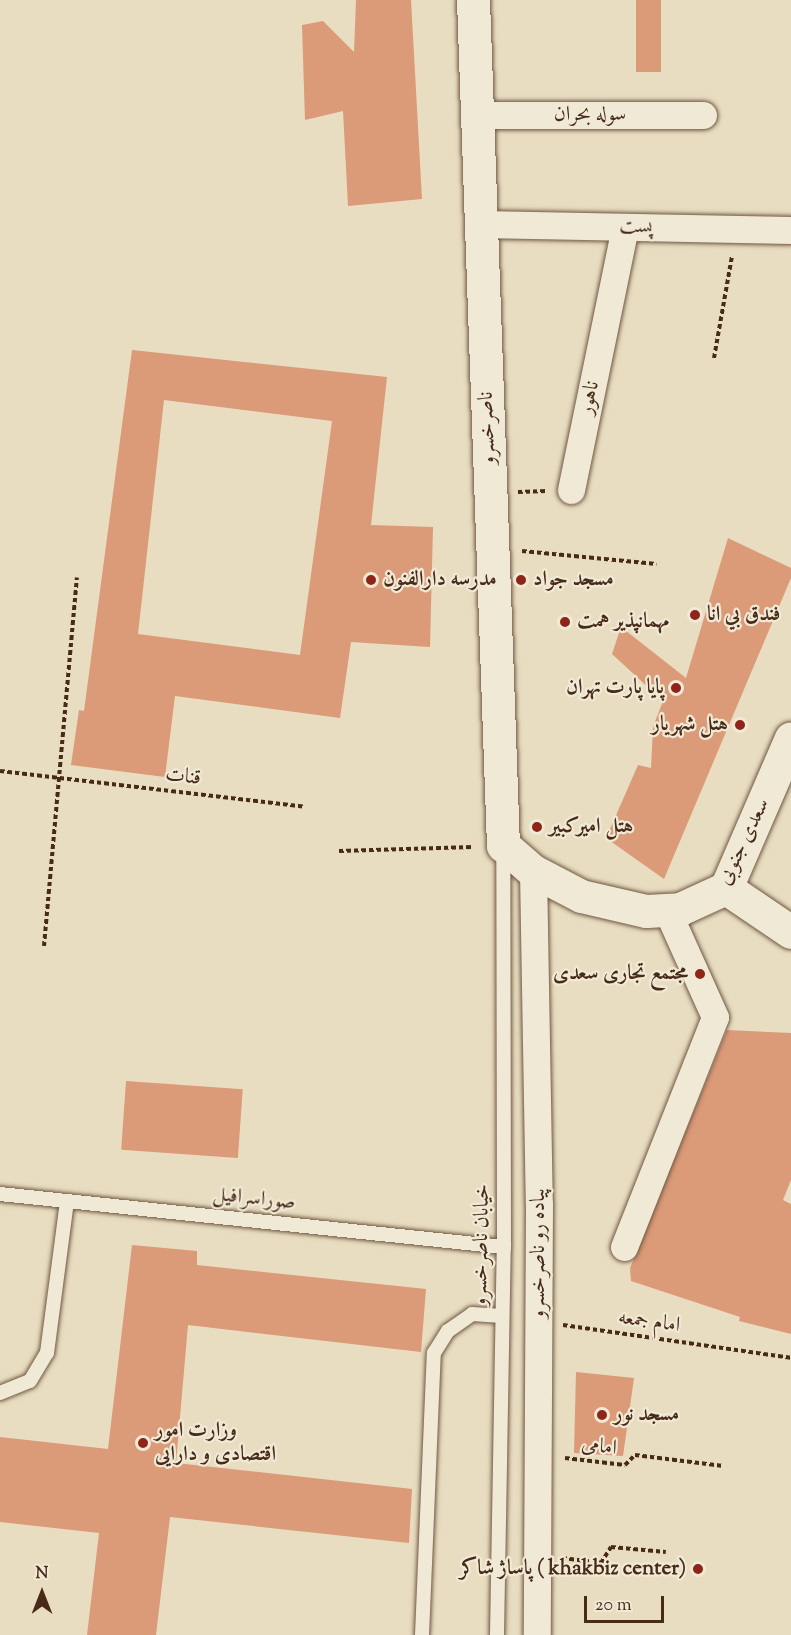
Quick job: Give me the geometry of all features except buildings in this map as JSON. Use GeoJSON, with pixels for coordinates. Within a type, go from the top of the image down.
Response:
{"type":"FeatureCollection","features":[{"type":"Feature","properties":{"kind":"main road","name":"ناصرخسرو"},"geometry":{"type":"LineString","coordinates":[[473,0],[503,850]]}},
{"type":"Feature","properties":{"kind":"main road","name":"سعدی جنوبی"},"geometry":{"type":"LineString","coordinates":[[503,850],[533,871],[581,896],[611,905],[680,909],[726,888],[791,738]]}},
{"type":"Feature","properties":{"kind":"main road"},"geometry":{"type":"LineString","coordinates":[[726,888],[791,932]]}},
{"type":"Feature","properties":{"kind":"street","name":"سوله بحران"},"geometry":{"type":"LineString","coordinates":[[477,115],[704,115]]}},
{"type":"Feature","properties":{"kind":"street","name":"پست"},"geometry":{"type":"LineString","coordinates":[[481,224],[791,230]]}},
{"type":"Feature","properties":{"kind":"street","name":"ناهور"},"geometry":{"type":"LineString","coordinates":[[571,490],[626,227]]}},
{"type":"Feature","properties":{"kind":"street","name":"پیاده رو ناصرخسرو"},"geometry":{"type":"LineString","coordinates":[[533,871],[539,1321],[537,1635]]}},
{"type":"Feature","properties":{"kind":"street"},"geometry":{"type":"LineString","coordinates":[[624,1247],[715,1017],[667,910]]}},
{"type":"Feature","properties":{"kind":"lane","name":"خیابان ناصرخسرو"},"geometry":{"type":"LineString","coordinates":[[497,1635],[504,1247],[503,850]]}},
{"type":"Feature","properties":{"kind":"lane","name":"صوراسرافیل"},"geometry":{"type":"LineString","coordinates":[[0,1194],[504,1247]]}},
{"type":"Feature","properties":{"kind":"lane"},"geometry":{"type":"LineString","coordinates":[[0,1393],[30,1381],[47,1353],[67,1201]]}},
{"type":"Feature","properties":{"kind":"lane"},"geometry":{"type":"LineString","coordinates":[[422,1635],[434,1353],[448,1331],[472,1314],[502,1316]]}},
{"type":"Feature","properties":{"kind":"path"},"geometry":{"type":"LineString","coordinates":[[714,358],[736,229]]}},
{"type":"Feature","properties":{"kind":"path"},"geometry":{"type":"LineString","coordinates":[[490,493],[571,490]]}},
{"type":"Feature","properties":{"kind":"path"},"geometry":{"type":"LineString","coordinates":[[492,548],[656,564]]}},
{"type":"Feature","properties":{"kind":"path"},"geometry":{"type":"LineString","coordinates":[[44,946],[57,776],[77,577]]}},
{"type":"Feature","properties":{"kind":"path","name":"قنات"},"geometry":{"type":"LineString","coordinates":[[0,771],[305,807]]}},
{"type":"Feature","properties":{"kind":"path"},"geometry":{"type":"LineString","coordinates":[[339,851],[503,850]]}},
{"type":"Feature","properties":{"kind":"path","name":"امام جمعه"},"geometry":{"type":"LineString","coordinates":[[539,1321],[791,1358]]}},
{"type":"Feature","properties":{"kind":"path","name":"امامی"},"geometry":{"type":"LineString","coordinates":[[538,1455],[626,1465],[635,1455],[723,1466]]}},
{"type":"Feature","properties":{"kind":"path"},"geometry":{"type":"LineString","coordinates":[[538,1555],[601,1563],[611,1547],[666,1552]]}},
{"type":"Feature","properties":{"kind":"place","name":"مدرسه دارالفنون"},"geometry":{"type":"Point","coordinates":[371,580]}},
{"type":"Feature","properties":{"kind":"place","name":"مسجد جواد"},"geometry":{"type":"Point","coordinates":[521,580]}},
{"type":"Feature","properties":{"kind":"place","name":"فندق بي انا"},"geometry":{"type":"Point","coordinates":[695,615]}},
{"type":"Feature","properties":{"kind":"place","name":"مهمانپذیر همت"},"geometry":{"type":"Point","coordinates":[565,622]}},
{"type":"Feature","properties":{"kind":"place","name":"پایا پارت تهران"},"geometry":{"type":"Point","coordinates":[676,688]}},
{"type":"Feature","properties":{"kind":"place","name":"هتل شهریار"},"geometry":{"type":"Point","coordinates":[740,725]}},
{"type":"Feature","properties":{"kind":"place","name":"هتل امیرکبیر"},"geometry":{"type":"Point","coordinates":[537,827]}},
{"type":"Feature","properties":{"kind":"place","name":"مجتمع تجاری سعدی"},"geometry":{"type":"Point","coordinates":[700,974]}},
{"type":"Feature","properties":{"kind":"place","name":"مسجد نور"},"geometry":{"type":"Point","coordinates":[602,1415]}},
{"type":"Feature","properties":{"kind":"place","name":"وزارت امور اقتصادی و دارایی"},"geometry":{"type":"Point","coordinates":[143,1443]}},
{"type":"Feature","properties":{"kind":"place","name":"پاساژ شاکر ( khakbiz center)"},"geometry":{"type":"Point","coordinates":[698,1569]}}]}
